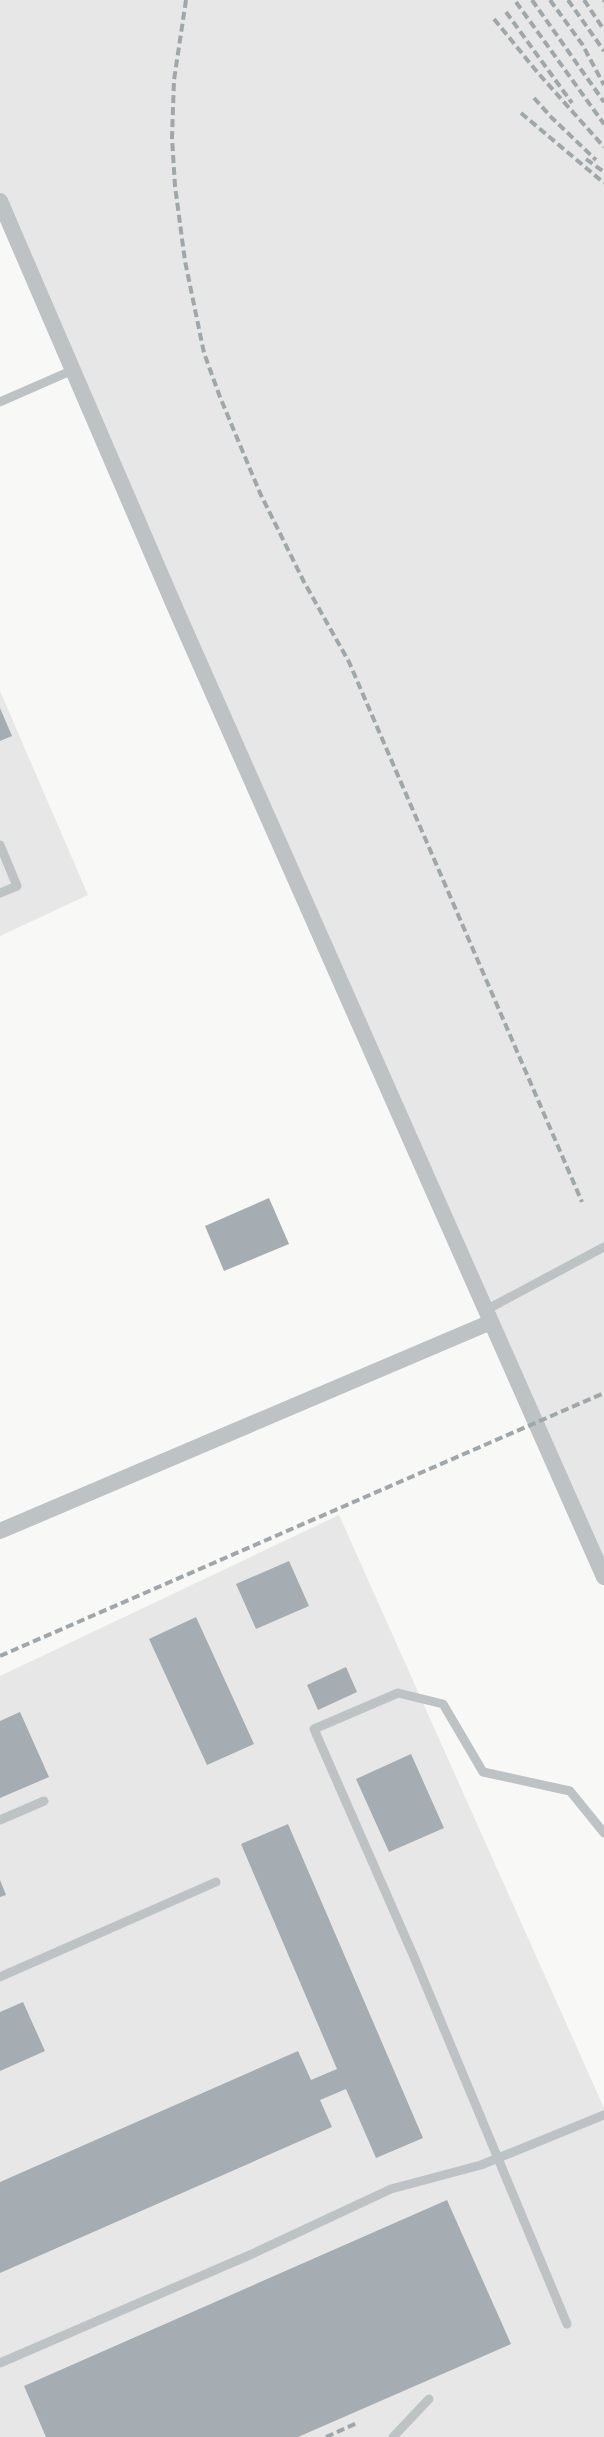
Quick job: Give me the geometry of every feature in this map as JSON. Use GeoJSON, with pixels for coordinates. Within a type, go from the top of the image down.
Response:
{"type":"FeatureCollection","features":[{"type":"Feature","properties":{"kind":"street"},"geometry":{"type":"LineString","coordinates":[[0,201],[604,1577]]}},
{"type":"Feature","properties":{"kind":"street"},"geometry":{"type":"LineString","coordinates":[[0,1531],[488,1316]]}},
{"type":"Feature","properties":{"kind":"lane"},"geometry":{"type":"LineString","coordinates":[[0,402],[73,370]]}},
{"type":"Feature","properties":{"kind":"lane"},"geometry":{"type":"LineString","coordinates":[[0,845],[17,886],[0,893]]}},
{"type":"Feature","properties":{"kind":"lane"},"geometry":{"type":"LineString","coordinates":[[488,1316],[604,1247]]}},
{"type":"Feature","properties":{"kind":"lane"},"geometry":{"type":"LineString","coordinates":[[568,2324],[414,1957],[314,1729],[398,1693],[443,1704],[482,1772],[570,1791],[604,1833]]}},
{"type":"Feature","properties":{"kind":"lane"},"geometry":{"type":"LineString","coordinates":[[0,1820],[44,1801]]}},
{"type":"Feature","properties":{"kind":"lane"},"geometry":{"type":"LineString","coordinates":[[0,1977],[216,1882]]}},
{"type":"Feature","properties":{"kind":"lane"},"geometry":{"type":"LineString","coordinates":[[0,2364],[252,2254],[390,2189],[460,2171],[498,2158],[604,2115]]}},
{"type":"Feature","properties":{"kind":"lane"},"geometry":{"type":"LineString","coordinates":[[393,2437],[429,2399]]}},
{"type":"Feature","properties":{"kind":"shaded area"},"geometry":{"type":"Polygon","coordinates":[[[0,0],[604,0],[604,1574],[0,198],[0,0]]]}},
{"type":"Feature","properties":{"kind":"shaded area"},"geometry":{"type":"Polygon","coordinates":[[[0,691],[88,895],[0,936],[0,691]]]}},
{"type":"Feature","properties":{"kind":"shaded area"},"geometry":{"type":"Polygon","coordinates":[[[339,1515],[604,2108],[604,2437],[0,2437],[0,1676],[339,1515]]]}},
{"type":"Feature","properties":{"kind":"building"},"geometry":{"type":"Polygon","coordinates":[[[0,708],[12,736],[0,741],[0,708]]]}},
{"type":"Feature","properties":{"kind":"building"},"geometry":{"type":"Polygon","coordinates":[[[269,1198],[289,1244],[224,1271],[205,1226],[269,1198]]]}},
{"type":"Feature","properties":{"kind":"building"},"geometry":{"type":"Polygon","coordinates":[[[289,1561],[309,1606],[256,1629],[236,1584],[289,1561]]]}},
{"type":"Feature","properties":{"kind":"building"},"geometry":{"type":"Polygon","coordinates":[[[196,1617],[254,1744],[207,1765],[149,1639],[196,1617]]]}},
{"type":"Feature","properties":{"kind":"building"},"geometry":{"type":"Polygon","coordinates":[[[346,1667],[357,1692],[318,1710],[307,1685],[346,1667]]]}},
{"type":"Feature","properties":{"kind":"building"},"geometry":{"type":"Polygon","coordinates":[[[20,1712],[49,1777],[0,1798],[0,1721],[20,1712]]]}},
{"type":"Feature","properties":{"kind":"building"},"geometry":{"type":"Polygon","coordinates":[[[411,1754],[444,1828],[389,1852],[356,1779],[411,1754]]]}},
{"type":"Feature","properties":{"kind":"building"},"geometry":{"type":"Polygon","coordinates":[[[288,1824],[423,2138],[376,2158],[346,2089],[320,2100],[332,2127],[0,2273],[0,2182],[298,2051],[311,2080],[337,2069],[241,1844],[288,1824]]]}},
{"type":"Feature","properties":{"kind":"building"},"geometry":{"type":"Polygon","coordinates":[[[0,1880],[6,1895],[0,1897],[0,1880]]]}},
{"type":"Feature","properties":{"kind":"building"},"geometry":{"type":"Polygon","coordinates":[[[23,2002],[45,2051],[0,2071],[0,2012],[23,2002]]]}},
{"type":"Feature","properties":{"kind":"building"},"geometry":{"type":"Polygon","coordinates":[[[447,2200],[511,2344],[298,2437],[46,2437],[24,2386],[447,2200]]]}},
{"type":"Feature","properties":{"kind":"railway"},"geometry":{"type":"LineString","coordinates":[[186,0],[174,80],[172,138],[175,186],[185,261],[204,353],[260,493],[304,582],[349,662],[582,1202]]}},
{"type":"Feature","properties":{"kind":"railway"},"geometry":{"type":"LineString","coordinates":[[532,0],[604,102]]}},
{"type":"Feature","properties":{"kind":"railway"},"geometry":{"type":"LineString","coordinates":[[550,0],[582,44],[604,85]]}},
{"type":"Feature","properties":{"kind":"railway"},"geometry":{"type":"LineString","coordinates":[[568,0],[604,51]]}},
{"type":"Feature","properties":{"kind":"railway"},"geometry":{"type":"LineString","coordinates":[[584,0],[604,30]]}},
{"type":"Feature","properties":{"kind":"railway"},"geometry":{"type":"LineString","coordinates":[[516,2],[604,124]]}},
{"type":"Feature","properties":{"kind":"railway"},"geometry":{"type":"LineString","coordinates":[[506,12],[572,103]]}},
{"type":"Feature","properties":{"kind":"railway"},"geometry":{"type":"LineString","coordinates":[[494,19],[538,73],[604,147]]}},
{"type":"Feature","properties":{"kind":"railway"},"geometry":{"type":"LineString","coordinates":[[534,98],[596,160]]}},
{"type":"Feature","properties":{"kind":"railway"},"geometry":{"type":"LineString","coordinates":[[521,113],[604,183]]}},
{"type":"Feature","properties":{"kind":"railway"},"geometry":{"type":"LineString","coordinates":[[586,159],[604,172]]}},
{"type":"Feature","properties":{"kind":"railway"},"geometry":{"type":"LineString","coordinates":[[0,1656],[604,1393]]}},
{"type":"Feature","properties":{"kind":"railway"},"geometry":{"type":"LineString","coordinates":[[326,2437],[357,2423]]}}]}
